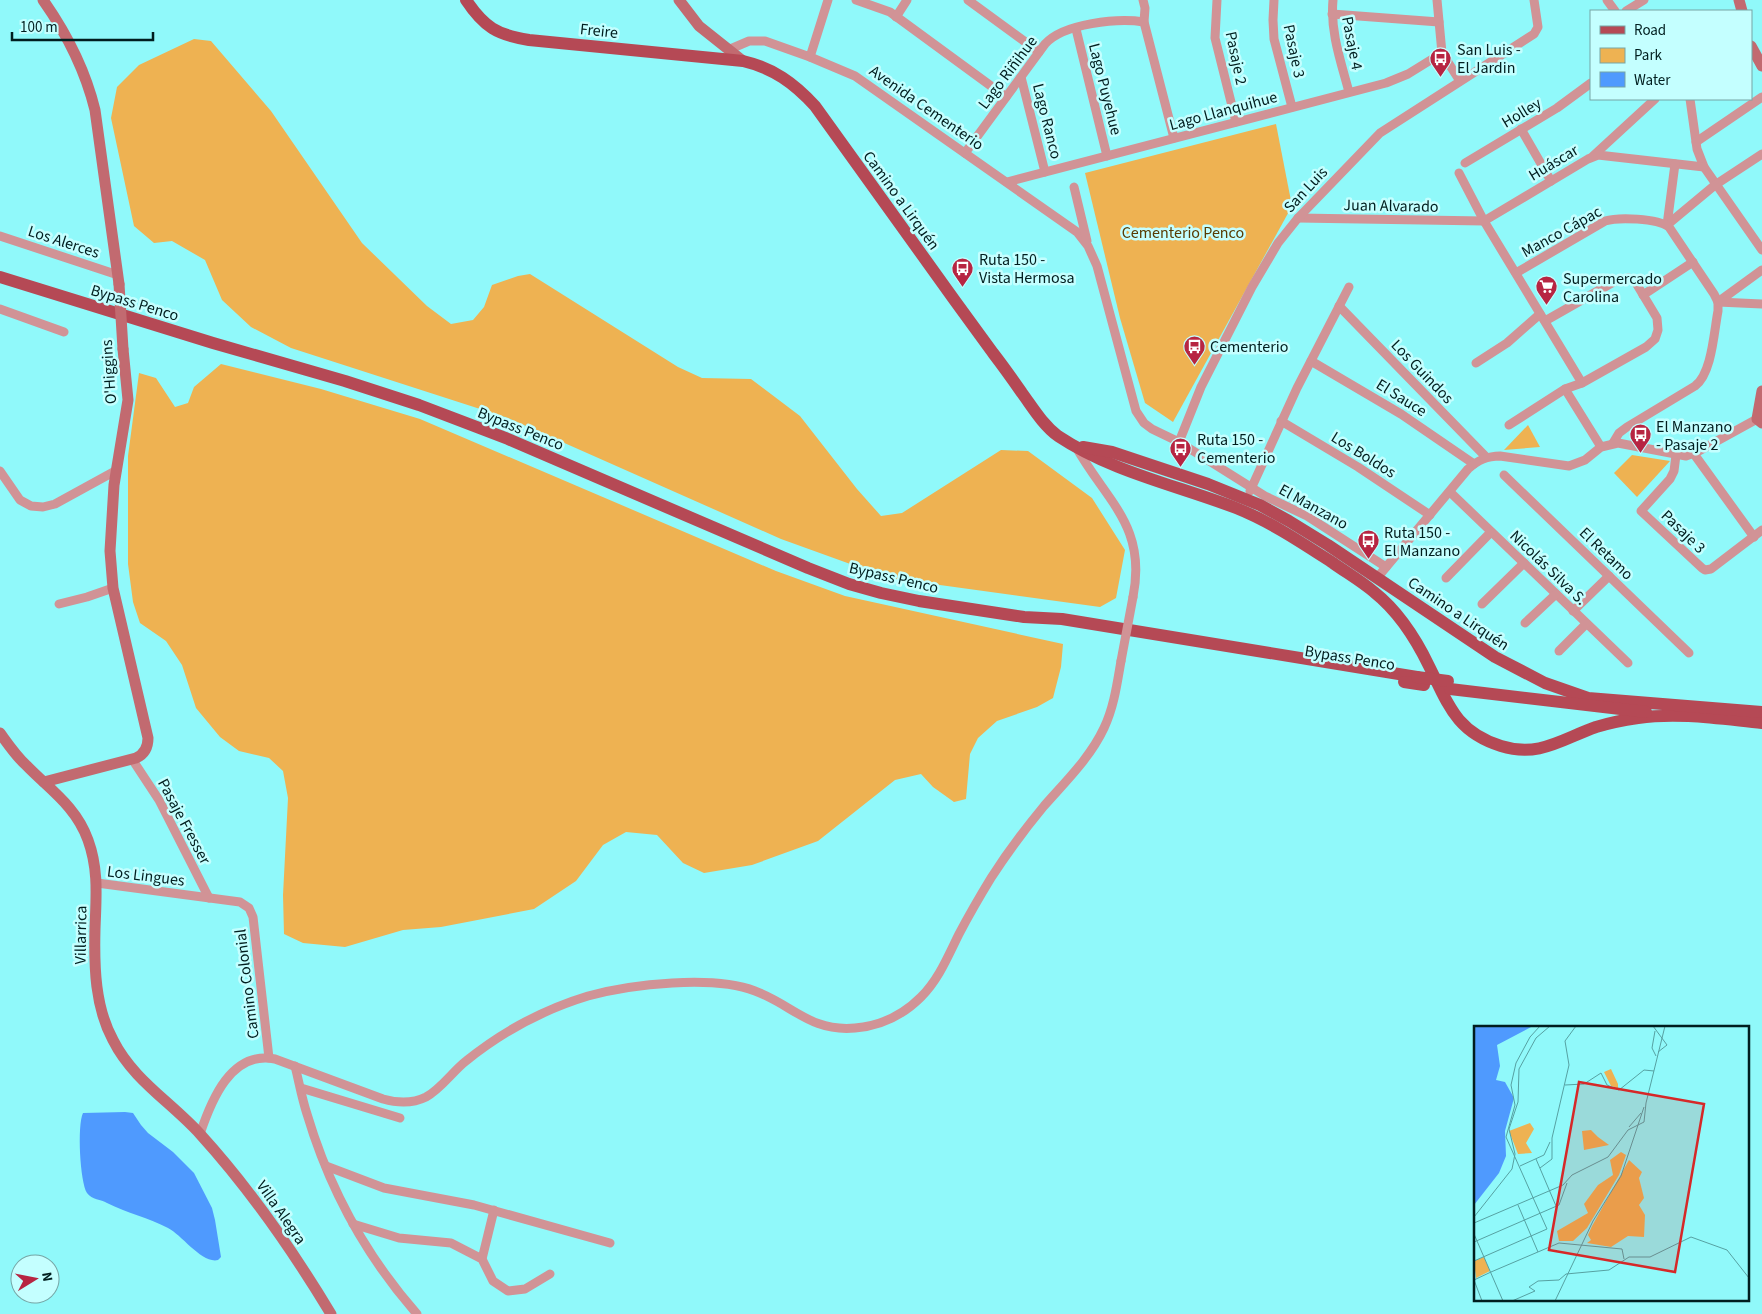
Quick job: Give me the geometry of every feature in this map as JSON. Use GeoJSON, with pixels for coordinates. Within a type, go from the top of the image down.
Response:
{"type":"FeatureCollection","features":[{"type":"Feature","properties":{"kind":"main road","name":"Freire"},"geometry":{"type":"LineString","coordinates":[[466,0],[475,14],[486,25],[509,36],[529,40],[743,61]]}},
{"type":"Feature","properties":{"kind":"main road","name":"Camino a Lirquén"},"geometry":{"type":"LineString","coordinates":[[743,61],[765,67],[785,78],[815,106],[1039,416],[1054,432],[1100,460],[1257,518],[1302,542],[1365,584],[1385,601],[1409,632],[1430,667],[1446,704],[1455,716],[1474,733],[1493,743],[1518,749],[1544,748],[1566,741],[1591,729],[1641,718],[1673,715],[1762,722]]}},
{"type":"Feature","properties":{"kind":"main road","name":"Bypass Penco"},"geometry":{"type":"LineString","coordinates":[[0,277],[353,384],[419,406],[508,439],[808,568],[849,584],[881,593],[919,601],[1024,617],[1054,625],[1449,685],[1526,699],[1673,715]]}},
{"type":"Feature","properties":{"kind":"main road","name":"Camino a Lirquén"},"geometry":{"type":"LineString","coordinates":[[1075,446],[1112,452],[1208,484],[1249,493],[1511,667],[1545,683],[1588,698],[1762,712]]}},
{"type":"Feature","properties":{"kind":"main road","name":"Bypass Penco"},"geometry":{"type":"LineString","coordinates":[[1449,685],[1588,698]]}},
{"type":"Feature","properties":{"kind":"street","name":"O'Higgins"},"geometry":{"type":"LineString","coordinates":[[44,0],[76,54],[95,110],[118,279],[128,400],[117,470],[110,552],[113,588],[148,738],[146,750],[140,756],[132,759]]}},
{"type":"Feature","properties":{"kind":"street"},"geometry":{"type":"LineString","coordinates":[[679,0],[699,26],[743,61]]}},
{"type":"Feature","properties":{"kind":"street"},"geometry":{"type":"LineString","coordinates":[[810,57],[828,0]]}},
{"type":"Feature","properties":{"kind":"street"},"geometry":{"type":"LineString","coordinates":[[856,0],[896,16],[1006,98]]}},
{"type":"Feature","properties":{"kind":"street"},"geometry":{"type":"LineString","coordinates":[[896,16],[907,0]]}},
{"type":"Feature","properties":{"kind":"street"},"geometry":{"type":"LineString","coordinates":[[968,0],[1040,52]]}},
{"type":"Feature","properties":{"kind":"street"},"geometry":{"type":"LineString","coordinates":[[1143,0],[1144,22],[1174,138]]}},
{"type":"Feature","properties":{"kind":"street","name":"Pasaje 2"},"geometry":{"type":"LineString","coordinates":[[1217,0],[1215,38],[1236,122]]}},
{"type":"Feature","properties":{"kind":"street","name":"Pasaje 3"},"geometry":{"type":"LineString","coordinates":[[1274,0],[1274,39],[1292,107]]}},
{"type":"Feature","properties":{"kind":"street","name":"Pasaje 4"},"geometry":{"type":"LineString","coordinates":[[1333,0],[1334,34],[1348,92]]}},
{"type":"Feature","properties":{"kind":"street"},"geometry":{"type":"LineString","coordinates":[[1437,0],[1442,53],[1460,81]]}},
{"type":"Feature","properties":{"kind":"street","name":"San Luis"},"geometry":{"type":"LineString","coordinates":[[1179,442],[1201,387],[1252,287],[1278,243],[1298,218],[1380,133],[1534,34],[1538,30],[1534,0]]}},
{"type":"Feature","properties":{"kind":"street"},"geometry":{"type":"LineString","coordinates":[[1628,10],[1644,0]]}},
{"type":"Feature","properties":{"kind":"street"},"geometry":{"type":"LineString","coordinates":[[1332,14],[1439,22]]}},
{"type":"Feature","properties":{"kind":"street","name":"Lago Riñihue"},"geometry":{"type":"LineString","coordinates":[[966,153],[1021,76],[1054,35],[1113,21],[1144,22]]}},
{"type":"Feature","properties":{"kind":"street","name":"Lago Puyehue"},"geometry":{"type":"LineString","coordinates":[[1076,29],[1107,156]]}},
{"type":"Feature","properties":{"kind":"street","name":"Avenida Cementerio"},"geometry":{"type":"LineString","coordinates":[[728,50],[749,41],[757,40],[772,43],[847,72],[865,82],[1077,232],[1088,246]]}},
{"type":"Feature","properties":{"kind":"street"},"geometry":{"type":"LineString","coordinates":[[1752,50],[1762,66]]}},
{"type":"Feature","properties":{"kind":"street","name":"Lago Llanquihue"},"geometry":{"type":"LineString","coordinates":[[1007,182],[1401,77],[1442,53]]}},
{"type":"Feature","properties":{"kind":"street","name":"Lago Ranco"},"geometry":{"type":"LineString","coordinates":[[1021,76],[1045,172]]}},
{"type":"Feature","properties":{"kind":"street","name":"Holley"},"geometry":{"type":"LineString","coordinates":[[1465,163],[1564,103],[1590,84]]}},
{"type":"Feature","properties":{"kind":"street"},"geometry":{"type":"LineString","coordinates":[[1696,142],[1762,97]]}},
{"type":"Feature","properties":{"kind":"street"},"geometry":{"type":"LineString","coordinates":[[1592,156],[1654,100]]}},
{"type":"Feature","properties":{"kind":"street"},"geometry":{"type":"LineString","coordinates":[[1690,100],[1698,155],[1716,185],[1759,240],[1762,250]]}},
{"type":"Feature","properties":{"kind":"street"},"geometry":{"type":"LineString","coordinates":[[1521,130],[1551,181]]}},
{"type":"Feature","properties":{"kind":"street"},"geometry":{"type":"LineString","coordinates":[[1667,225],[1716,185],[1762,154]]}},
{"type":"Feature","properties":{"kind":"street","name":"Huáscar"},"geometry":{"type":"LineString","coordinates":[[1484,221],[1592,156],[1606,155],[1704,167]]}},
{"type":"Feature","properties":{"kind":"street"},"geometry":{"type":"LineString","coordinates":[[1613,443],[1619,433],[1627,427],[1695,386],[1702,380],[1707,370],[1718,302],[1667,225],[1675,164]]}},
{"type":"Feature","properties":{"kind":"street"},"geometry":{"type":"LineString","coordinates":[[1459,173],[1484,221],[1582,383]]}},
{"type":"Feature","properties":{"kind":"street","name":"Avenida Cementerio"},"geometry":{"type":"LineString","coordinates":[[1074,187],[1088,246],[1114,326],[1138,415],[1148,426],[1179,442],[1249,493]]}},
{"type":"Feature","properties":{"kind":"street","name":"Juan Alvarado"},"geometry":{"type":"LineString","coordinates":[[1298,218],[1484,221]]}},
{"type":"Feature","properties":{"kind":"street","name":"Manco Cápac"},"geometry":{"type":"LineString","coordinates":[[1516,273],[1605,221],[1614,219],[1634,220],[1658,222],[1667,225]]}},
{"type":"Feature","properties":{"kind":"street","name":"Los Alerces"},"geometry":{"type":"LineString","coordinates":[[0,236],[118,279]]}},
{"type":"Feature","properties":{"kind":"street"},"geometry":{"type":"LineString","coordinates":[[1644,295],[1693,262]]}},
{"type":"Feature","properties":{"kind":"street"},"geometry":{"type":"LineString","coordinates":[[1718,302],[1762,270]]}},
{"type":"Feature","properties":{"kind":"street"},"geometry":{"type":"LineString","coordinates":[[1476,363],[1542,317],[1621,278],[1633,280],[1657,318],[1658,330],[1655,339],[1646,347],[1582,383],[1565,388],[1509,425]]}},
{"type":"Feature","properties":{"kind":"street"},"geometry":{"type":"LineString","coordinates":[[1249,493],[1281,422],[1349,287]]}},
{"type":"Feature","properties":{"kind":"street"},"geometry":{"type":"LineString","coordinates":[[1718,302],[1762,304]]}},
{"type":"Feature","properties":{"kind":"street","name":"Los Guindos"},"geometry":{"type":"LineString","coordinates":[[1339,306],[1486,457]]}},
{"type":"Feature","properties":{"kind":"street"},"geometry":{"type":"LineString","coordinates":[[0,309],[64,332]]}},
{"type":"Feature","properties":{"kind":"street","name":"El Sauce"},"geometry":{"type":"LineString","coordinates":[[1311,361],[1401,414],[1474,464]]}},
{"type":"Feature","properties":{"kind":"street"},"geometry":{"type":"LineString","coordinates":[[1565,388],[1601,447]]}},
{"type":"Feature","properties":{"kind":"street"},"geometry":{"type":"LineString","coordinates":[[1377,578],[1474,464],[1486,457],[1506,456],[1569,466],[1584,460],[1601,447],[1613,443],[1623,443],[1686,456],[1694,454],[1760,421],[1762,391]]}},
{"type":"Feature","properties":{"kind":"street","name":"Los Boldos"},"geometry":{"type":"LineString","coordinates":[[1281,422],[1358,467],[1430,515]]}},
{"type":"Feature","properties":{"kind":"street"},"geometry":{"type":"LineString","coordinates":[[200,1134],[215,1097],[232,1072],[250,1060],[269,1058],[382,1099],[399,1102],[414,1101],[432,1093],[480,1050],[535,1018],[562,1005],[589,996],[628,988],[650,985],[704,984],[744,988],[763,994],[806,1020],[834,1028],[864,1027],[890,1019],[914,1004],[929,989],[945,964],[984,890],[1009,851],[1096,743],[1111,710],[1133,597],[1136,557],[1128,526],[1075,446]]}},
{"type":"Feature","properties":{"kind":"street"},"geometry":{"type":"LineString","coordinates":[[1694,454],[1754,537],[1762,530]]}},
{"type":"Feature","properties":{"kind":"street","name":"Pasaje 3"},"geometry":{"type":"LineString","coordinates":[[1676,455],[1674,472],[1641,511],[1702,568],[1708,570],[1754,537]]}},
{"type":"Feature","properties":{"kind":"street"},"geometry":{"type":"LineString","coordinates":[[0,471],[20,500],[31,506],[43,507],[55,504],[117,470]]}},
{"type":"Feature","properties":{"kind":"street","name":"El Retamo"},"geometry":{"type":"LineString","coordinates":[[1504,475],[1689,653]]}},
{"type":"Feature","properties":{"kind":"street","name":"Nicolás Silva S."},"geometry":{"type":"LineString","coordinates":[[1450,492],[1628,663]]}},
{"type":"Feature","properties":{"kind":"street","name":"El Manzano"},"geometry":{"type":"LineString","coordinates":[[1249,493],[1265,496],[1307,516],[1386,568]]}},
{"type":"Feature","properties":{"kind":"street"},"geometry":{"type":"LineString","coordinates":[[1446,578],[1491,532]]}},
{"type":"Feature","properties":{"kind":"street"},"geometry":{"type":"LineString","coordinates":[[1482,604],[1524,564]]}},
{"type":"Feature","properties":{"kind":"street"},"geometry":{"type":"LineString","coordinates":[[1573,611],[1609,576]]}},
{"type":"Feature","properties":{"kind":"street"},"geometry":{"type":"LineString","coordinates":[[60,604],[113,588]]}},
{"type":"Feature","properties":{"kind":"street"},"geometry":{"type":"LineString","coordinates":[[1526,623],[1556,594]]}},
{"type":"Feature","properties":{"kind":"street"},"geometry":{"type":"LineString","coordinates":[[1559,650],[1586,624]]}},
{"type":"Feature","properties":{"kind":"street","name":"Villarrica"},"geometry":{"type":"LineString","coordinates":[[0,733],[24,764],[68,805],[84,829],[94,859],[97,883],[96,970],[99,998],[106,1025],[117,1049],[131,1069],[200,1134]]}},
{"type":"Feature","properties":{"kind":"street"},"geometry":{"type":"LineString","coordinates":[[44,782],[132,759]]}},
{"type":"Feature","properties":{"kind":"street","name":"Pasaje Fresser"},"geometry":{"type":"LineString","coordinates":[[132,759],[159,800],[209,898]]}},
{"type":"Feature","properties":{"kind":"street","name":"Los Lingues"},"geometry":{"type":"LineString","coordinates":[[97,883],[240,902],[250,908]]}},
{"type":"Feature","properties":{"kind":"street","name":"Camino Colonial"},"geometry":{"type":"LineString","coordinates":[[250,908],[253,917],[269,1058]]}},
{"type":"Feature","properties":{"kind":"street"},"geometry":{"type":"LineString","coordinates":[[295,1066],[307,1114],[326,1166],[353,1224],[359,1236],[393,1285],[416,1314]]}},
{"type":"Feature","properties":{"kind":"street"},"geometry":{"type":"LineString","coordinates":[[301,1088],[400,1118]]}},
{"type":"Feature","properties":{"kind":"street","name":"Villa Alegra"},"geometry":{"type":"LineString","coordinates":[[200,1134],[255,1200],[332,1314]]}},
{"type":"Feature","properties":{"kind":"street"},"geometry":{"type":"LineString","coordinates":[[326,1166],[384,1188],[494,1210],[610,1243]]}},
{"type":"Feature","properties":{"kind":"street"},"geometry":{"type":"LineString","coordinates":[[482,1259],[494,1210]]}},
{"type":"Feature","properties":{"kind":"street"},"geometry":{"type":"LineString","coordinates":[[353,1224],[399,1238],[451,1243],[482,1259],[493,1281],[508,1291],[525,1288],[550,1274]]}},
{"type":"Feature","properties":{"kind":"green space"},"geometry":{"type":"Polygon","coordinates":[[[194,39],[211,41],[271,111],[362,243],[427,306],[451,324],[473,320],[484,307],[492,285],[530,274],[678,367],[702,378],[751,379],[800,416],[857,489],[881,516],[902,513],[1001,450],[1028,451],[1092,498],[1125,550],[1116,598],[1100,607],[889,578],[781,539],[508,418],[291,348],[251,327],[222,300],[205,260],[172,241],[154,243],[134,226],[111,118],[117,87],[139,65],[194,39]]]}},
{"type":"Feature","properties":{"kind":"green space","name":"Cementerio Penco"},"geometry":{"type":"Polygon","coordinates":[[[1276,124],[1292,206],[1173,422],[1145,403],[1120,318],[1085,173],[1276,124]]]}},
{"type":"Feature","properties":{"kind":"green space"},"geometry":{"type":"Polygon","coordinates":[[[221,364],[321,389],[420,419],[776,571],[845,596],[1063,644],[1061,667],[1053,698],[1037,707],[997,721],[978,738],[970,754],[966,799],[954,802],[933,787],[921,774],[895,780],[818,841],[752,865],[704,873],[683,863],[657,835],[626,832],[603,845],[576,881],[534,909],[441,927],[403,930],[345,947],[303,943],[284,934],[283,895],[288,798],[283,771],[269,758],[239,751],[220,737],[196,708],[182,665],[166,641],[140,623],[133,602],[128,564],[128,456],[139,373],[156,378],[175,407],[188,403],[194,387],[221,364]]]}},
{"type":"Feature","properties":{"kind":"green space"},"geometry":{"type":"Polygon","coordinates":[[[1528,425],[1540,447],[1504,450],[1528,425]]]}},
{"type":"Feature","properties":{"kind":"green space"},"geometry":{"type":"Polygon","coordinates":[[[1632,455],[1670,461],[1637,497],[1614,473],[1632,455]]]}},
{"type":"Feature","properties":{"kind":"water"},"geometry":{"type":"Polygon","coordinates":[[[83,1113],[133,1113],[148,1133],[173,1152],[194,1173],[212,1208],[221,1257],[218,1260],[205,1258],[168,1228],[94,1198],[87,1193],[80,1153],[80,1129],[83,1113]]]}},
{"type":"Feature","properties":{"kind":"place","name":"San Luis - El Jardin"},"geometry":{"type":"Point","coordinates":[1441,77]}},
{"type":"Feature","properties":{"kind":"place","name":"Ruta 150 - Vista Hermosa"},"geometry":{"type":"Point","coordinates":[963,287]}},
{"type":"Feature","properties":{"kind":"place","name":"Supermercado Carolina"},"geometry":{"type":"Point","coordinates":[1547,306]}},
{"type":"Feature","properties":{"kind":"place","name":"Cementerio"},"geometry":{"type":"Point","coordinates":[1194,365]}},
{"type":"Feature","properties":{"kind":"place","name":"El Manzano - Pasaje 2"},"geometry":{"type":"Point","coordinates":[1640,454]}},
{"type":"Feature","properties":{"kind":"place","name":"Ruta 150 - Cementerio"},"geometry":{"type":"Point","coordinates":[1181,467]}},
{"type":"Feature","properties":{"kind":"place","name":"Ruta 150 - El Manzano"},"geometry":{"type":"Point","coordinates":[1368,560]}}]}
